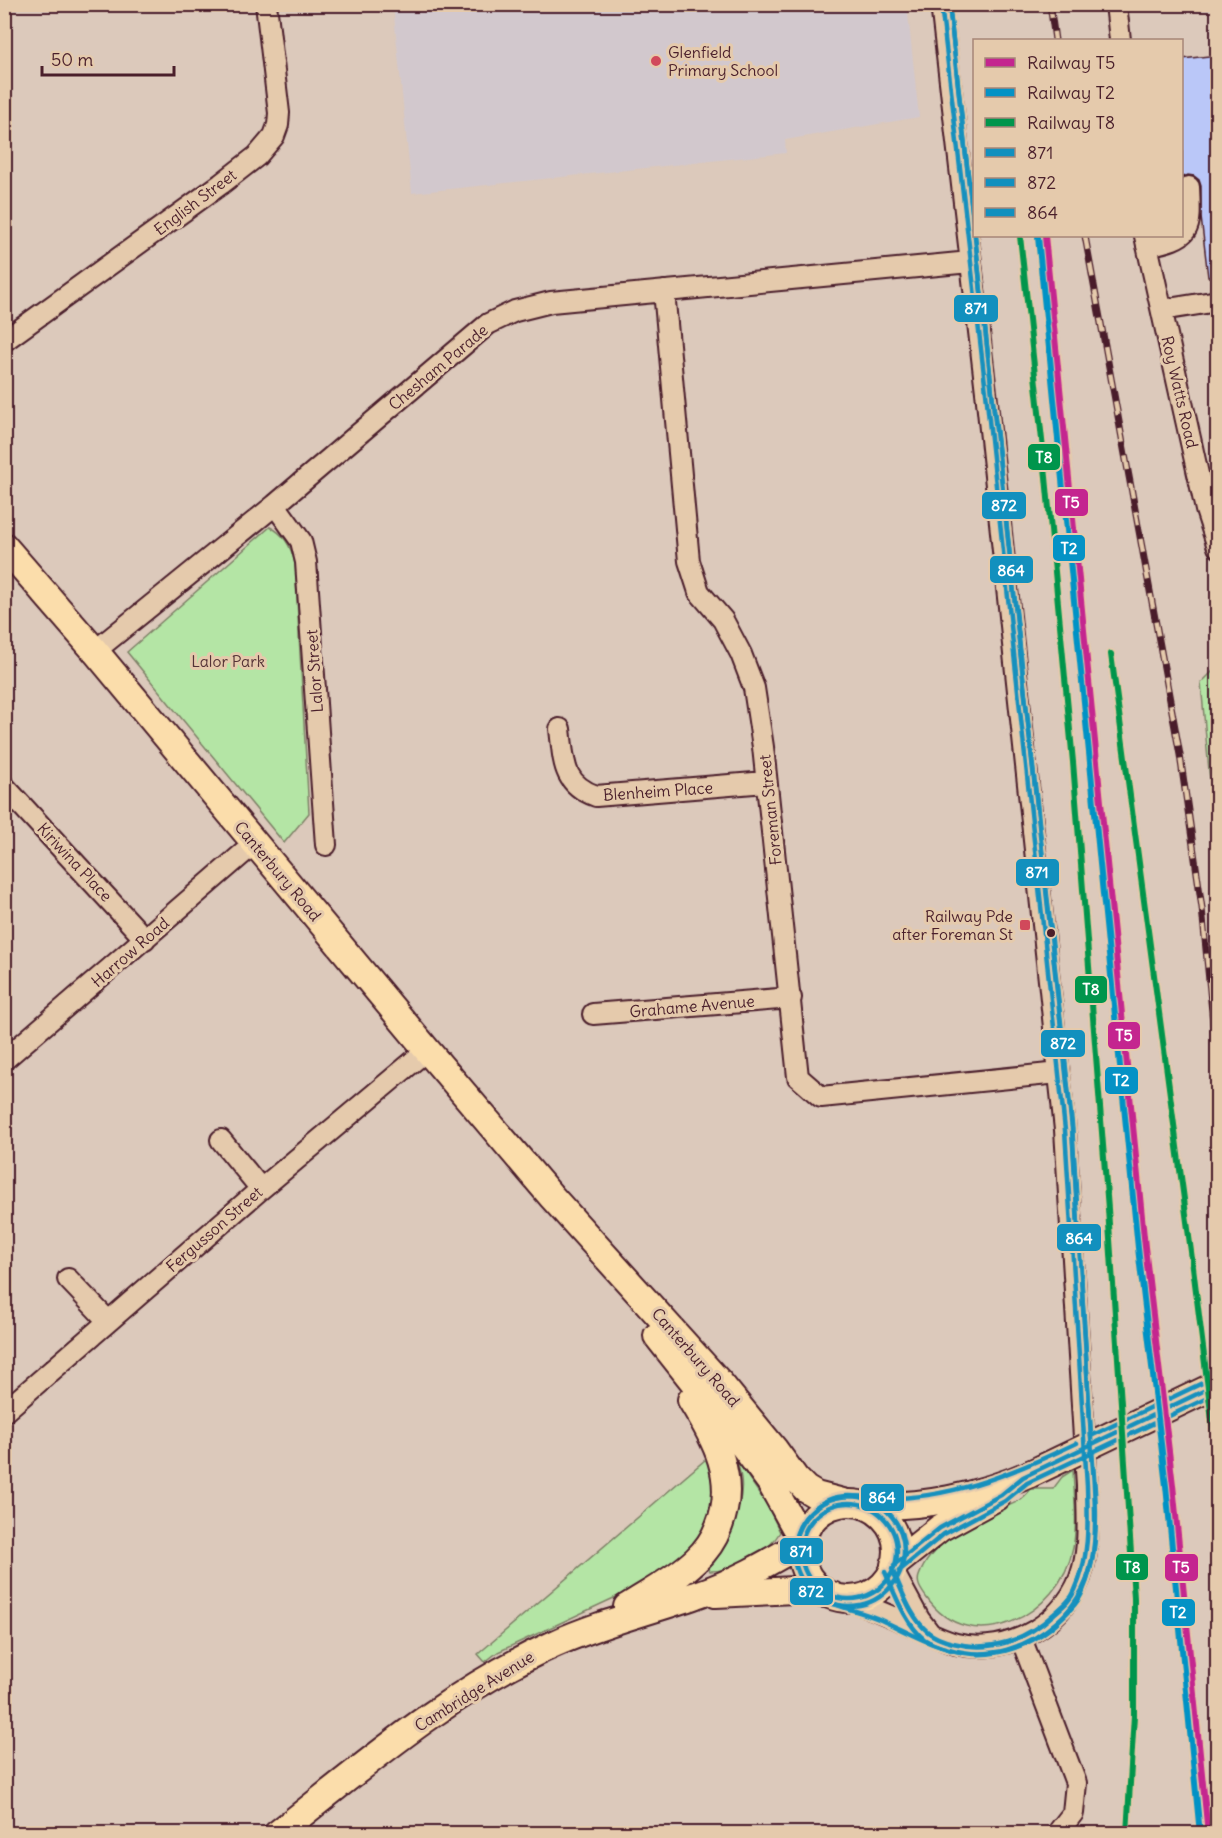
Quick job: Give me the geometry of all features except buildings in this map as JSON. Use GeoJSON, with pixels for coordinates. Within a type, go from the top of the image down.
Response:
{"type":"FeatureCollection","features":[{"type":"Feature","properties":{"kind":"main road","name":"Canterbury Road"},"geometry":{"type":"LineString","coordinates":[[4,546],[95,651],[552,1197],[720,1383],[796,1479],[816,1495],[853,1504]]}},
{"type":"Feature","properties":{"kind":"main road","name":"Canterbury Road"},"geometry":{"type":"LineString","coordinates":[[552,1197],[635,1309],[757,1463],[777,1492],[802,1542]]}},
{"type":"Feature","properties":{"kind":"main road"},"geometry":{"type":"LineString","coordinates":[[596,1626],[675,1577],[696,1561],[713,1539],[726,1503],[726,1480],[718,1447],[635,1309]]}},
{"type":"Feature","properties":{"kind":"main road"},"geometry":{"type":"LineString","coordinates":[[1026,1475],[1000,1495],[940,1528],[893,1567],[883,1584],[868,1594],[851,1598],[837,1597],[819,1588],[809,1578],[803,1565],[802,1542],[809,1524],[829,1507],[853,1504],[892,1506],[929,1503],[977,1491],[1026,1475],[1218,1384]]}},
{"type":"Feature","properties":{"kind":"main road"},"geometry":{"type":"LineString","coordinates":[[853,1504],[876,1511],[892,1531],[896,1548],[893,1567]]}},
{"type":"Feature","properties":{"kind":"main road","name":"Cambridge Avenue"},"geometry":{"type":"LineString","coordinates":[[277,1833],[420,1723],[486,1679],[526,1657],[596,1626],[697,1595],[759,1568],[802,1542]]}},
{"type":"Feature","properties":{"kind":"main road","name":"Cambridge Avenue"},"geometry":{"type":"LineString","coordinates":[[697,1595],[794,1590],[837,1597]]}},
{"type":"Feature","properties":{"kind":"street","name":"English Street"},"geometry":{"type":"LineString","coordinates":[[4,341],[221,184],[267,146],[278,125],[279,113],[266,4]]}},
{"type":"Feature","properties":{"kind":"street"},"geometry":{"type":"LineString","coordinates":[[837,1597],[871,1607],[956,1644],[982,1648],[995,1646],[1021,1638],[1056,1613],[1074,1592],[1083,1568],[1088,1539],[1087,1486],[1069,1189],[1059,1073],[1007,584],[941,4]]}},
{"type":"Feature","properties":{"kind":"street"},"geometry":{"type":"LineString","coordinates":[[1116,4],[1120,39]]}},
{"type":"Feature","properties":{"kind":"street"},"geometry":{"type":"LineString","coordinates":[[1183,235],[1190,222],[1189,188]]}},
{"type":"Feature","properties":{"kind":"street"},"geometry":{"type":"LineString","coordinates":[[1146,241],[1173,240],[1178,237]]}},
{"type":"Feature","properties":{"kind":"street","name":"Roy Watts Road"},"geometry":{"type":"LineString","coordinates":[[1146,241],[1206,510],[1218,547]]}},
{"type":"Feature","properties":{"kind":"street","name":"Chesham Parade"},"geometry":{"type":"LineString","coordinates":[[95,651],[275,505],[488,324],[515,311],[550,302],[970,262]]}},
{"type":"Feature","properties":{"kind":"street","name":"Foreman Street"},"geometry":{"type":"LineString","coordinates":[[664,291],[689,561],[699,592],[723,620],[741,654],[754,688],[791,998],[798,1077],[821,1097],[1059,1073]]}},
{"type":"Feature","properties":{"kind":"street"},"geometry":{"type":"LineString","coordinates":[[1162,310],[1218,302]]}},
{"type":"Feature","properties":{"kind":"street","name":"Lalor Street"},"geometry":{"type":"LineString","coordinates":[[275,505],[301,541],[306,562],[326,845]]}},
{"type":"Feature","properties":{"kind":"street","name":"Blenheim Place"},"geometry":{"type":"LineString","coordinates":[[560,729],[569,777],[582,791],[596,796],[766,782]]}},
{"type":"Feature","properties":{"kind":"street","name":"Kiriwina Place"},"geometry":{"type":"LineString","coordinates":[[4,786],[145,939]]}},
{"type":"Feature","properties":{"kind":"street","name":"Harrow Road"},"geometry":{"type":"LineString","coordinates":[[4,1060],[255,843]]}},
{"type":"Feature","properties":{"kind":"street","name":"Grahame Avenue"},"geometry":{"type":"LineString","coordinates":[[593,1014],[791,998]]}},
{"type":"Feature","properties":{"kind":"street","name":"Fergusson Street"},"geometry":{"type":"LineString","coordinates":[[4,1413],[261,1189],[427,1050]]}},
{"type":"Feature","properties":{"kind":"street"},"geometry":{"type":"LineString","coordinates":[[221,1140],[261,1189]]}},
{"type":"Feature","properties":{"kind":"street"},"geometry":{"type":"LineString","coordinates":[[68,1279],[108,1321]]}},
{"type":"Feature","properties":{"kind":"street"},"geometry":{"type":"LineString","coordinates":[[893,1567],[919,1620],[931,1634]]}},
{"type":"Feature","properties":{"kind":"street"},"geometry":{"type":"LineString","coordinates":[[1021,1638],[1076,1783],[1073,1813],[1059,1832]]}},
{"type":"Feature","properties":{"kind":"shaded area","name":"Glenfield Primary School"},"geometry":{"type":"Polygon","coordinates":[[[393,5],[907,5],[919,117],[785,140],[786,153],[412,193],[393,5]]]}},
{"type":"Feature","properties":{"kind":"green space","name":"Lalor Park"},"geometry":{"type":"Polygon","coordinates":[[[270,527],[287,542],[295,564],[309,813],[284,843],[127,652],[270,527]]]}},
{"type":"Feature","properties":{"kind":"green space"},"geometry":{"type":"Polygon","coordinates":[[[1217,667],[1217,830],[1201,683],[1217,667]]]}},
{"type":"Feature","properties":{"kind":"green space"},"geometry":{"type":"Polygon","coordinates":[[[712,1454],[717,1488],[703,1541],[646,1583],[498,1652],[485,1662],[478,1654],[712,1454]]]}},
{"type":"Feature","properties":{"kind":"green space"},"geometry":{"type":"Polygon","coordinates":[[[736,1459],[767,1505],[780,1532],[775,1540],[759,1554],[729,1568],[710,1571],[709,1568],[732,1526],[740,1501],[741,1478],[736,1459]]]}},
{"type":"Feature","properties":{"kind":"green space"},"geometry":{"type":"Polygon","coordinates":[[[1073,1470],[1075,1519],[1073,1548],[1065,1572],[1051,1593],[1033,1610],[1012,1622],[989,1627],[966,1626],[945,1616],[926,1597],[918,1579],[924,1565],[940,1546],[971,1524],[1018,1501],[1031,1489],[1053,1489],[1062,1477],[1073,1470]]]}},
{"type":"Feature","properties":{"kind":"railway"},"geometry":{"type":"LineString","coordinates":[[1050,4],[1055,39]]}},
{"type":"Feature","properties":{"kind":"railway"},"geometry":{"type":"LineString","coordinates":[[1085,237],[1180,755],[1202,908],[1218,1074]]}},
{"type":"Feature","properties":{"kind":"rail line","name":"T8"},"geometry":{"type":"LineString","coordinates":[[1020,237],[1073,762],[1108,1209],[1134,1598],[1134,1715],[1127,1834]]}},
{"type":"Feature","properties":{"kind":"rail line","name":"T2"},"geometry":{"type":"LineString","coordinates":[[1038,237],[1138,1248],[1166,1486],[1200,1834]]}},
{"type":"Feature","properties":{"kind":"rail line","name":"T5"},"geometry":{"type":"LineString","coordinates":[[1045,237],[1145,1247],[1173,1485],[1208,1834]]}},
{"type":"Feature","properties":{"kind":"rail line","name":"T8"},"geometry":{"type":"LineString","coordinates":[[1111,654],[1218,1469]]}},
{"type":"Feature","properties":{"kind":"transit line","name":"871"},"geometry":{"type":"LineString","coordinates":[[892,1569],[911,1611],[931,1634],[937,1638],[967,1646],[994,1645],[1032,1631],[1069,1600],[1080,1577],[1086,1552],[1088,1526],[1065,1130],[986,392],[941,4]]}},
{"type":"Feature","properties":{"kind":"transit line","name":"872"},"geometry":{"type":"LineString","coordinates":[[949,4],[973,219]]}},
{"type":"Feature","properties":{"kind":"transit line","name":"864"},"geometry":{"type":"LineString","coordinates":[[949,4],[973,220]]}},
{"type":"Feature","properties":{"kind":"transit line","name":"872"},"geometry":{"type":"LineString","coordinates":[[885,1572],[906,1617],[924,1639],[939,1646],[964,1652],[993,1653],[1021,1645],[1034,1638],[1072,1608],[1080,1597],[1087,1580],[1094,1541],[1094,1486],[1072,1129],[975,237]]}},
{"type":"Feature","properties":{"kind":"transit line","name":"864"},"geometry":{"type":"LineString","coordinates":[[975,237],[1072,1124],[1091,1436],[1215,1377]]}},
{"type":"Feature","properties":{"kind":"transit line","name":"871"},"geometry":{"type":"LineString","coordinates":[[894,1565],[940,1528],[1001,1495],[1023,1477],[1218,1384]]}},
{"type":"Feature","properties":{"kind":"transit line","name":"872"},"geometry":{"type":"LineString","coordinates":[[899,1571],[944,1534],[1005,1501],[1027,1483],[1218,1393]]}},
{"type":"Feature","properties":{"kind":"transit line","name":"864"},"geometry":{"type":"LineString","coordinates":[[1077,1443],[1012,1472],[966,1487],[920,1496],[896,1498],[855,1496],[826,1501],[809,1514],[795,1540],[794,1560],[801,1580],[808,1589],[827,1601],[871,1616],[950,1650],[974,1654],[994,1653],[1033,1640],[1065,1615],[1087,1580],[1095,1534],[1096,1506],[1092,1452]]}},
{"type":"Feature","properties":{"kind":"transit line","name":"872"},"geometry":{"type":"LineString","coordinates":[[849,1496],[870,1500],[888,1512],[900,1530],[904,1551],[900,1572],[888,1590],[870,1602],[849,1606],[828,1602],[810,1590],[798,1572],[794,1551],[798,1530],[810,1512],[828,1500],[849,1496]]}},
{"type":"Feature","properties":{"kind":"transit line","name":"871"},"geometry":{"type":"LineString","coordinates":[[849,1503],[867,1507],[883,1517],[893,1533],[897,1551],[893,1569],[883,1585],[867,1595],[849,1599],[831,1595],[815,1585],[805,1569],[801,1551],[805,1533],[815,1517],[831,1507],[849,1503]]}},
{"type":"Feature","properties":{"kind":"place","name":"Glenfield Primary School"},"geometry":{"type":"Point","coordinates":[656,61]}},
{"type":"Feature","properties":{"kind":"place","name":"Railway Pde after Foreman St"},"geometry":{"type":"Point","coordinates":[1025,925]}}]}
